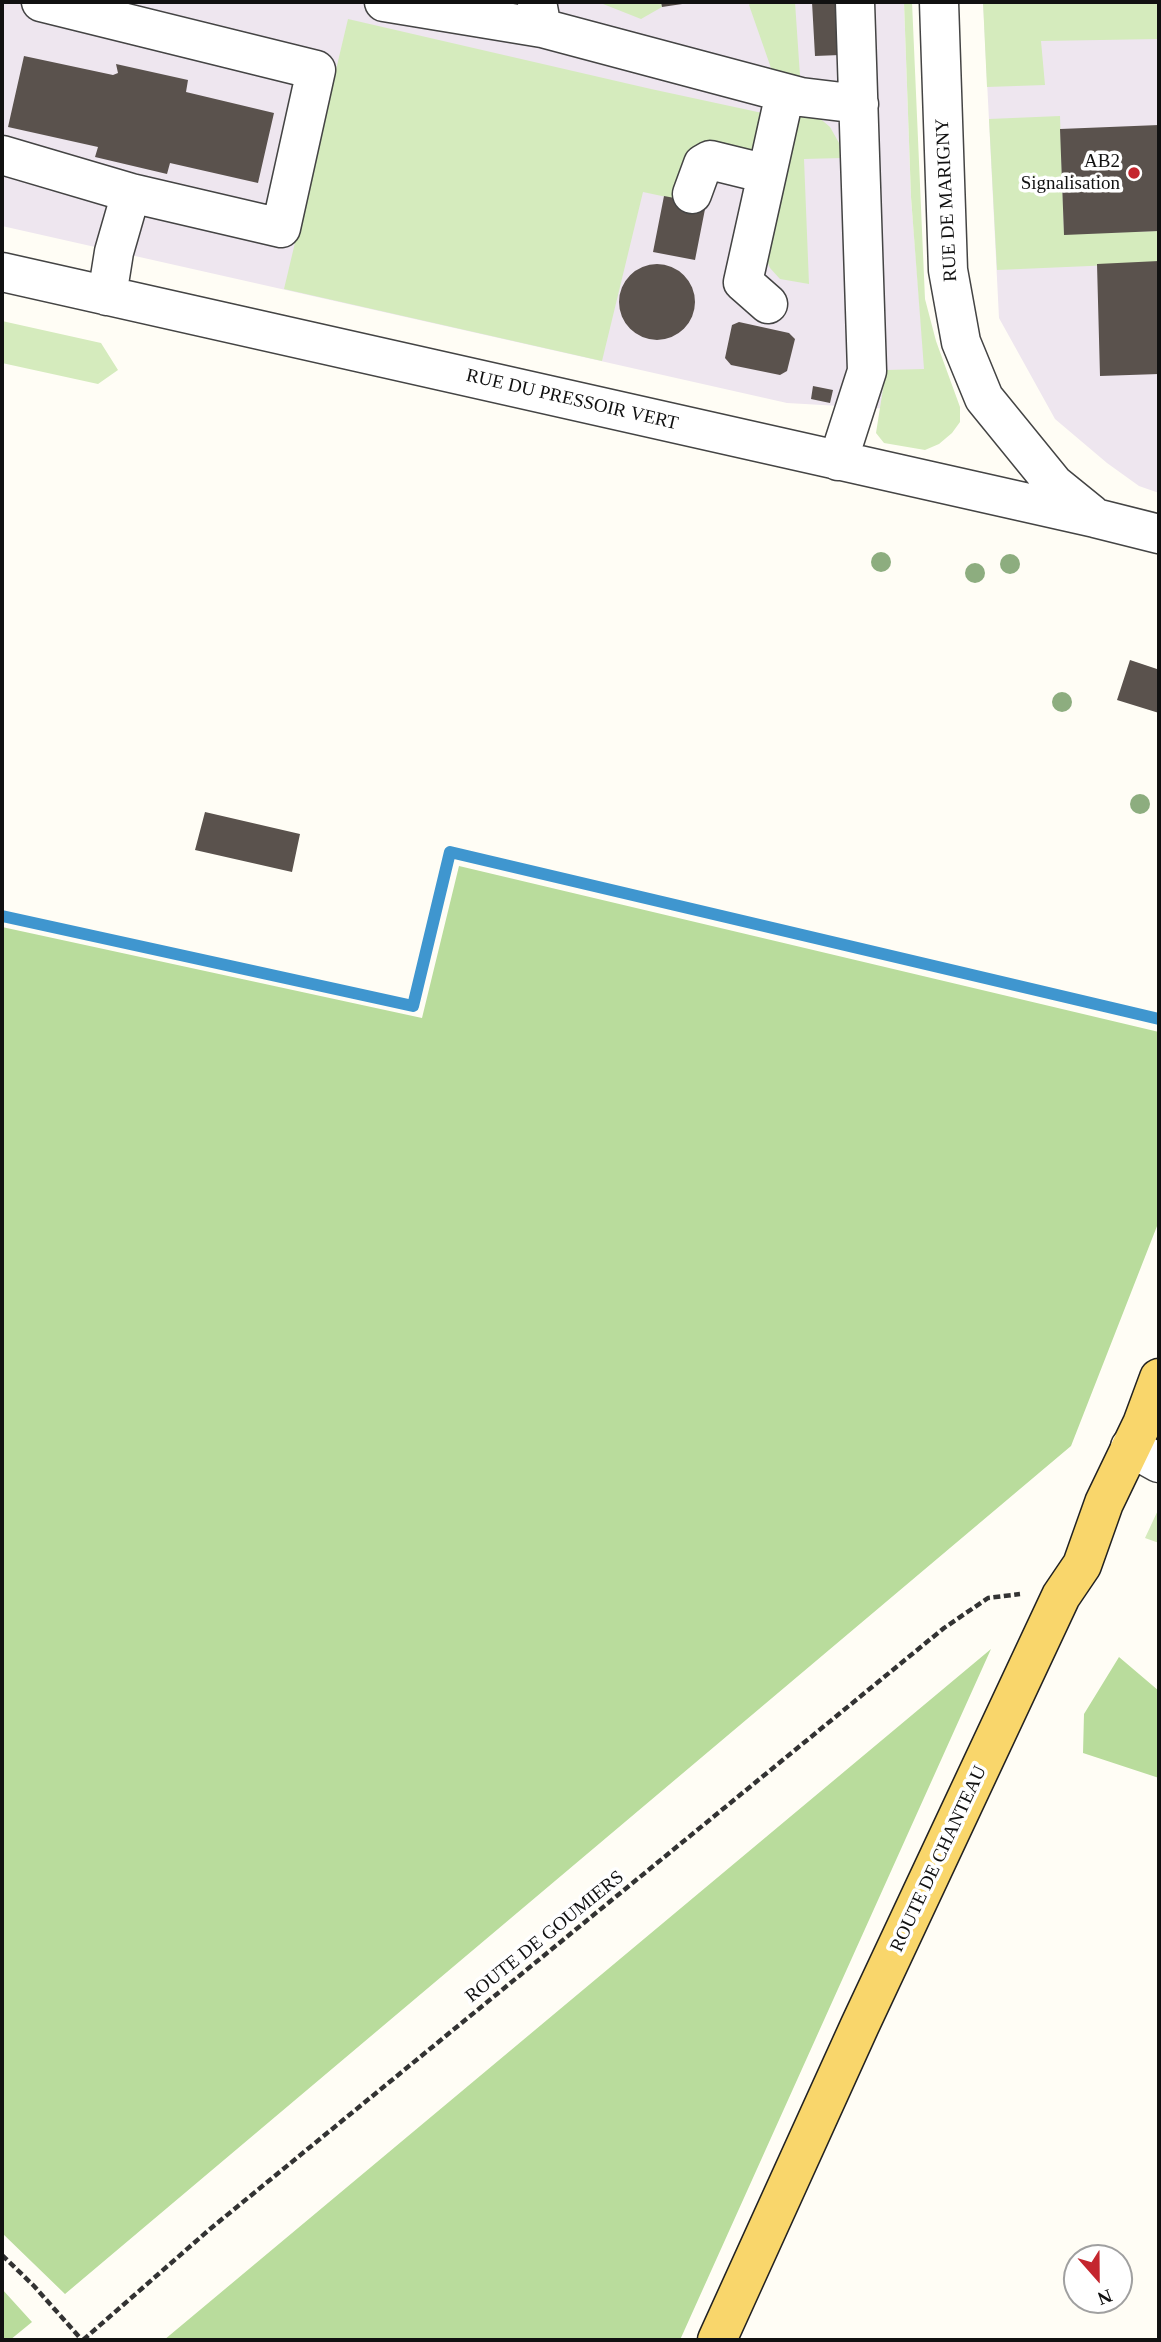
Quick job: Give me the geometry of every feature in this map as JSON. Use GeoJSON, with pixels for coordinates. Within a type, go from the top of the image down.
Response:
{"type":"FeatureCollection","features":[{"type":"Feature","properties":{"kind":"main road","name":"ROUTE DE CHANTEAU"},"geometry":{"type":"LineString","coordinates":[[717,2340],[860,2025],[1061,1595],[1082,1565],[1104,1503],[1145,1455],[1159,1378]]}},
{"type":"Feature","properties":{"kind":"street"},"geometry":{"type":"LineString","coordinates":[[2,155],[131,193],[281,228],[316,70],[41,2]]}},
{"type":"Feature","properties":{"kind":"street"},"geometry":{"type":"LineString","coordinates":[[384,2],[539,15],[785,93],[859,104]]}},
{"type":"Feature","properties":{"kind":"street"},"geometry":{"type":"LineString","coordinates":[[838,461],[867,371],[856,2]]}},
{"type":"Feature","properties":{"kind":"street","name":"RUE DE MARIGNY"},"geometry":{"type":"LineString","coordinates":[[939,2],[948,270],[961,342],[984,398],[1054,484],[1095,518]]}},
{"type":"Feature","properties":{"kind":"street"},"geometry":{"type":"LineString","coordinates":[[768,304],[743,282],[785,93]]}},
{"type":"Feature","properties":{"kind":"street"},"geometry":{"type":"LineString","coordinates":[[692,194],[703,164],[710,160],[767,174]]}},
{"type":"Feature","properties":{"kind":"street"},"geometry":{"type":"LineString","coordinates":[[107,296],[114,252],[131,193]]}},
{"type":"Feature","properties":{"kind":"street","name":"RUE DU PRESSOIR VERT"},"geometry":{"type":"LineString","coordinates":[[2,272],[1095,518],[1153,535]]}},
{"type":"Feature","properties":{"kind":"path","name":"ROUTE DE GOUMIERS"},"geometry":{"type":"LineString","coordinates":[[82,2340],[210,2229],[944,1628],[988,1598],[1029,1592]]}},
{"type":"Feature","properties":{"kind":"path"},"geometry":{"type":"LineString","coordinates":[[2,2255],[82,2340]]}},
{"type":"Feature","properties":{"kind":"shaded area"},"geometry":{"type":"Polygon","coordinates":[[[2,2],[904,2],[911,197],[928,411],[787,403],[2,226],[2,2]]]}},
{"type":"Feature","properties":{"kind":"shaded area"},"geometry":{"type":"Polygon","coordinates":[[[983,2],[1159,2],[1159,493],[1139,486],[1055,419],[999,318],[983,2]]]}},
{"type":"Feature","properties":{"kind":"green space"},"geometry":{"type":"Polygon","coordinates":[[[598,2],[661,2],[662,7],[641,19],[598,2]]]}},
{"type":"Feature","properties":{"kind":"green space"},"geometry":{"type":"Polygon","coordinates":[[[751,2],[795,2],[800,76],[786,75],[771,68],[749,5],[751,2]]]}},
{"type":"Feature","properties":{"kind":"green space"},"geometry":{"type":"Polygon","coordinates":[[[904,2],[912,2],[925,299],[936,341],[960,407],[960,422],[952,433],[939,444],[925,450],[884,443],[876,433],[886,370],[924,369],[911,197],[904,2]]]}},
{"type":"Feature","properties":{"kind":"green space"},"geometry":{"type":"Polygon","coordinates":[[[983,2],[1159,2],[1159,39],[1041,41],[1045,85],[987,87],[983,2]]]}},
{"type":"Feature","properties":{"kind":"green space"},"geometry":{"type":"Polygon","coordinates":[[[348,19],[767,114],[753,153],[676,199],[643,192],[602,361],[284,289],[348,19]]]}},
{"type":"Feature","properties":{"kind":"green space"},"geometry":{"type":"Polygon","coordinates":[[[817,116],[830,127],[839,143],[842,158],[804,159],[809,284],[780,279],[770,268],[763,252],[794,117],[817,116]]]}},
{"type":"Feature","properties":{"kind":"green space"},"geometry":{"type":"Polygon","coordinates":[[[1060,116],[1064,234],[1159,231],[1159,263],[997,270],[989,119],[1060,116]]]}},
{"type":"Feature","properties":{"kind":"green space"},"geometry":{"type":"Polygon","coordinates":[[[2,321],[101,343],[118,370],[98,384],[2,363],[2,321]]]}},
{"type":"Feature","properties":{"kind":"green space"},"geometry":{"type":"Polygon","coordinates":[[[459,866],[1159,1032],[1159,1221],[1071,1446],[65,2294],[2,2233],[2,927],[422,1018],[459,866]]]}},
{"type":"Feature","properties":{"kind":"green space"},"geometry":{"type":"Polygon","coordinates":[[[1159,1508],[1159,1543],[1145,1538],[1159,1508]]]}},
{"type":"Feature","properties":{"kind":"green space"},"geometry":{"type":"Polygon","coordinates":[[[991,1649],[680,2340],[164,2340],[991,1649]]]}},
{"type":"Feature","properties":{"kind":"green space"},"geometry":{"type":"Polygon","coordinates":[[[1119,1657],[1159,1691],[1159,1778],[1083,1753],[1084,1714],[1119,1657]]]}},
{"type":"Feature","properties":{"kind":"green space"},"geometry":{"type":"Polygon","coordinates":[[[2,2289],[32,2322],[10,2340],[2,2340],[2,2289]]]}},
{"type":"Feature","properties":{"kind":"building"},"geometry":{"type":"Polygon","coordinates":[[[661,2],[689,2],[689,3],[662,7],[661,2]]]}},
{"type":"Feature","properties":{"kind":"building"},"geometry":{"type":"Polygon","coordinates":[[[812,2],[837,2],[840,55],[815,56],[812,2]]]}},
{"type":"Feature","properties":{"kind":"building"},"geometry":{"type":"Polygon","coordinates":[[[24,56],[113,75],[118,73],[116,64],[188,80],[186,92],[274,113],[258,183],[170,163],[167,174],[95,157],[98,147],[8,127],[24,56]]]}},
{"type":"Feature","properties":{"kind":"building"},"geometry":{"type":"Polygon","coordinates":[[[1159,125],[1159,231],[1064,235],[1060,129],[1159,125]]]}},
{"type":"Feature","properties":{"kind":"building"},"geometry":{"type":"Polygon","coordinates":[[[664,196],[706,204],[695,260],[653,252],[664,196]]]}},
{"type":"Feature","properties":{"kind":"building"},"geometry":{"type":"Polygon","coordinates":[[[1159,261],[1159,374],[1100,376],[1097,264],[1159,261]]]}},
{"type":"Feature","properties":{"kind":"building"},"geometry":{"type":"Polygon","coordinates":[[[657,264],[672,267],[684,275],[692,287],[695,302],[692,317],[684,329],[672,337],[657,340],[642,337],[630,329],[622,317],[619,302],[622,287],[630,275],[642,267],[657,264]]]}},
{"type":"Feature","properties":{"kind":"building"},"geometry":{"type":"Polygon","coordinates":[[[739,322],[789,333],[795,339],[787,371],[780,375],[731,365],[725,358],[732,325],[739,322]]]}},
{"type":"Feature","properties":{"kind":"building"},"geometry":{"type":"Polygon","coordinates":[[[813,386],[833,390],[830,403],[811,399],[813,386]]]}},
{"type":"Feature","properties":{"kind":"building"},"geometry":{"type":"Polygon","coordinates":[[[1130,660],[1157,669],[1159,665],[1159,713],[1117,700],[1130,660]]]}},
{"type":"Feature","properties":{"kind":"building"},"geometry":{"type":"Polygon","coordinates":[[[205,812],[300,834],[292,872],[195,850],[205,812]]]}},
{"type":"Feature","properties":{"kind":"waterway"},"geometry":{"type":"LineString","coordinates":[[2,916],[413,1006],[450,852],[1159,1019]]}},
{"type":"Feature","properties":{"kind":"place","name":"AB2 Signalisation"},"geometry":{"type":"Point","coordinates":[1134,173]}}]}
